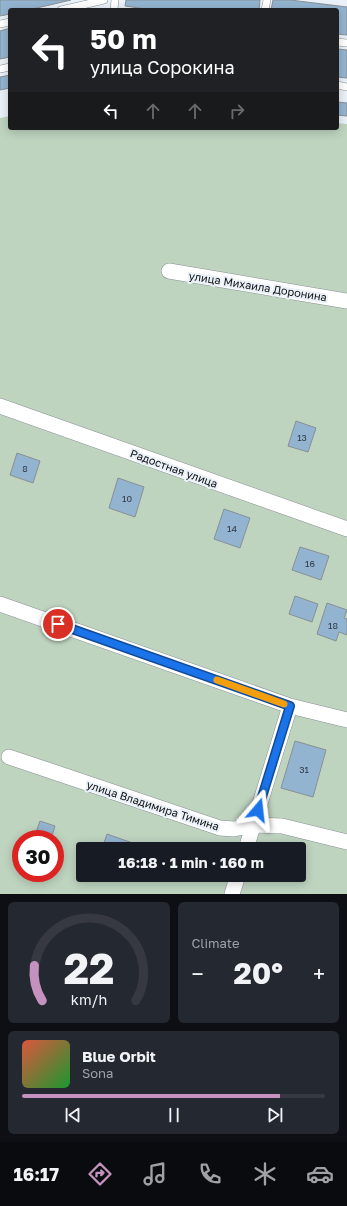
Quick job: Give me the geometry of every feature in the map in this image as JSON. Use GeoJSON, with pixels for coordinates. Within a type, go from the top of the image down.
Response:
{"type":"FeatureCollection","features":[{"type":"Feature","properties":{"kind":"street","name":"улица Михаила Доронина"},"geometry":{"type":"LineString","coordinates":[[169,271],[347,301]]}},
{"type":"Feature","properties":{"kind":"street","name":"Радостная улица"},"geometry":{"type":"LineString","coordinates":[[0,406],[347,529]]}},
{"type":"Feature","properties":{"kind":"street"},"geometry":{"type":"LineString","coordinates":[[0,604],[290,706],[347,720]]}},
{"type":"Feature","properties":{"kind":"street"},"geometry":{"type":"LineString","coordinates":[[248,842],[290,706]]}},
{"type":"Feature","properties":{"kind":"street","name":"улица Владимира Тимина"},"geometry":{"type":"LineString","coordinates":[[9,757],[220,828],[234,829],[254,825],[282,826],[347,842]]}},
{"type":"Feature","properties":{"kind":"street"},"geometry":{"type":"LineString","coordinates":[[232,894],[236,882]]}},
{"type":"Feature","properties":{"kind":"lane"},"geometry":{"type":"LineString","coordinates":[[70,8],[104,0]]}},
{"type":"Feature","properties":{"kind":"green space"},"geometry":{"type":"Polygon","coordinates":[[[8,116],[8,130],[339,130],[339,123],[347,124],[347,894],[0,894],[0,118],[8,116]]]}},
{"type":"Feature","properties":{"kind":"building"},"geometry":{"type":"Polygon","coordinates":[[[0,0],[71,0],[37,8],[8,8],[8,14],[0,16],[0,0]]]}},
{"type":"Feature","properties":{"kind":"building"},"geometry":{"type":"Polygon","coordinates":[[[126,0],[260,0],[259,8],[139,8],[125,6],[126,0]]]}},
{"type":"Feature","properties":{"kind":"building"},"geometry":{"type":"Polygon","coordinates":[[[273,0],[290,0],[347,7],[347,35],[339,34],[339,8],[271,8],[273,0]]]}},
{"type":"Feature","properties":{"kind":"building"},"geometry":{"type":"Polygon","coordinates":[[[8,29],[8,57],[0,59],[0,31],[8,29]]]}},
{"type":"Feature","properties":{"kind":"building"},"geometry":{"type":"Polygon","coordinates":[[[339,49],[347,50],[347,78],[339,77],[339,49]]]}},
{"type":"Feature","properties":{"kind":"building"},"geometry":{"type":"Polygon","coordinates":[[[8,75],[8,88],[0,90],[0,77],[8,75]]]}},
{"type":"Feature","properties":{"kind":"building"},"geometry":{"type":"Polygon","coordinates":[[[339,102],[347,103],[347,116],[339,115],[339,102]]]}},
{"type":"Feature","properties":{"kind":"building"},"geometry":{"type":"Polygon","coordinates":[[[296,421],[316,428],[308,452],[288,446],[296,421]]]}},
{"type":"Feature","properties":{"kind":"building"},"geometry":{"type":"Polygon","coordinates":[[[17,453],[40,461],[33,483],[10,475],[17,453]]]}},
{"type":"Feature","properties":{"kind":"building"},"geometry":{"type":"Polygon","coordinates":[[[118,478],[144,487],[135,517],[109,508],[118,478]]]}},
{"type":"Feature","properties":{"kind":"building"},"geometry":{"type":"Polygon","coordinates":[[[224,509],[250,518],[240,548],[214,539],[224,509]]]}},
{"type":"Feature","properties":{"kind":"building"},"geometry":{"type":"Polygon","coordinates":[[[300,547],[329,556],[321,580],[292,570],[300,547]]]}},
{"type":"Feature","properties":{"kind":"building"},"geometry":{"type":"Polygon","coordinates":[[[295,596],[318,604],[312,622],[289,614],[295,596]]]}},
{"type":"Feature","properties":{"kind":"building"},"geometry":{"type":"Polygon","coordinates":[[[327,603],[347,610],[344,618],[347,619],[347,635],[339,632],[336,641],[317,634],[327,603]]]}},
{"type":"Feature","properties":{"kind":"building"},"geometry":{"type":"Polygon","coordinates":[[[295,741],[326,750],[313,797],[281,788],[295,741]]]}},
{"type":"Feature","properties":{"kind":"building"},"geometry":{"type":"Polygon","coordinates":[[[40,821],[55,826],[54,830],[37,830],[40,821]]]}},
{"type":"Feature","properties":{"kind":"building"},"geometry":{"type":"Polygon","coordinates":[[[107,834],[130,842],[104,842],[107,834]]]}},
{"type":"Feature","properties":{"kind":"slow traffic"},"geometry":{"type":"LineString","coordinates":[[217,680],[284,704]]}},
{"type":"Feature","properties":{"kind":"route"},"geometry":{"type":"LineString","coordinates":[[58,624],[290,706],[258,810]]}}]}
